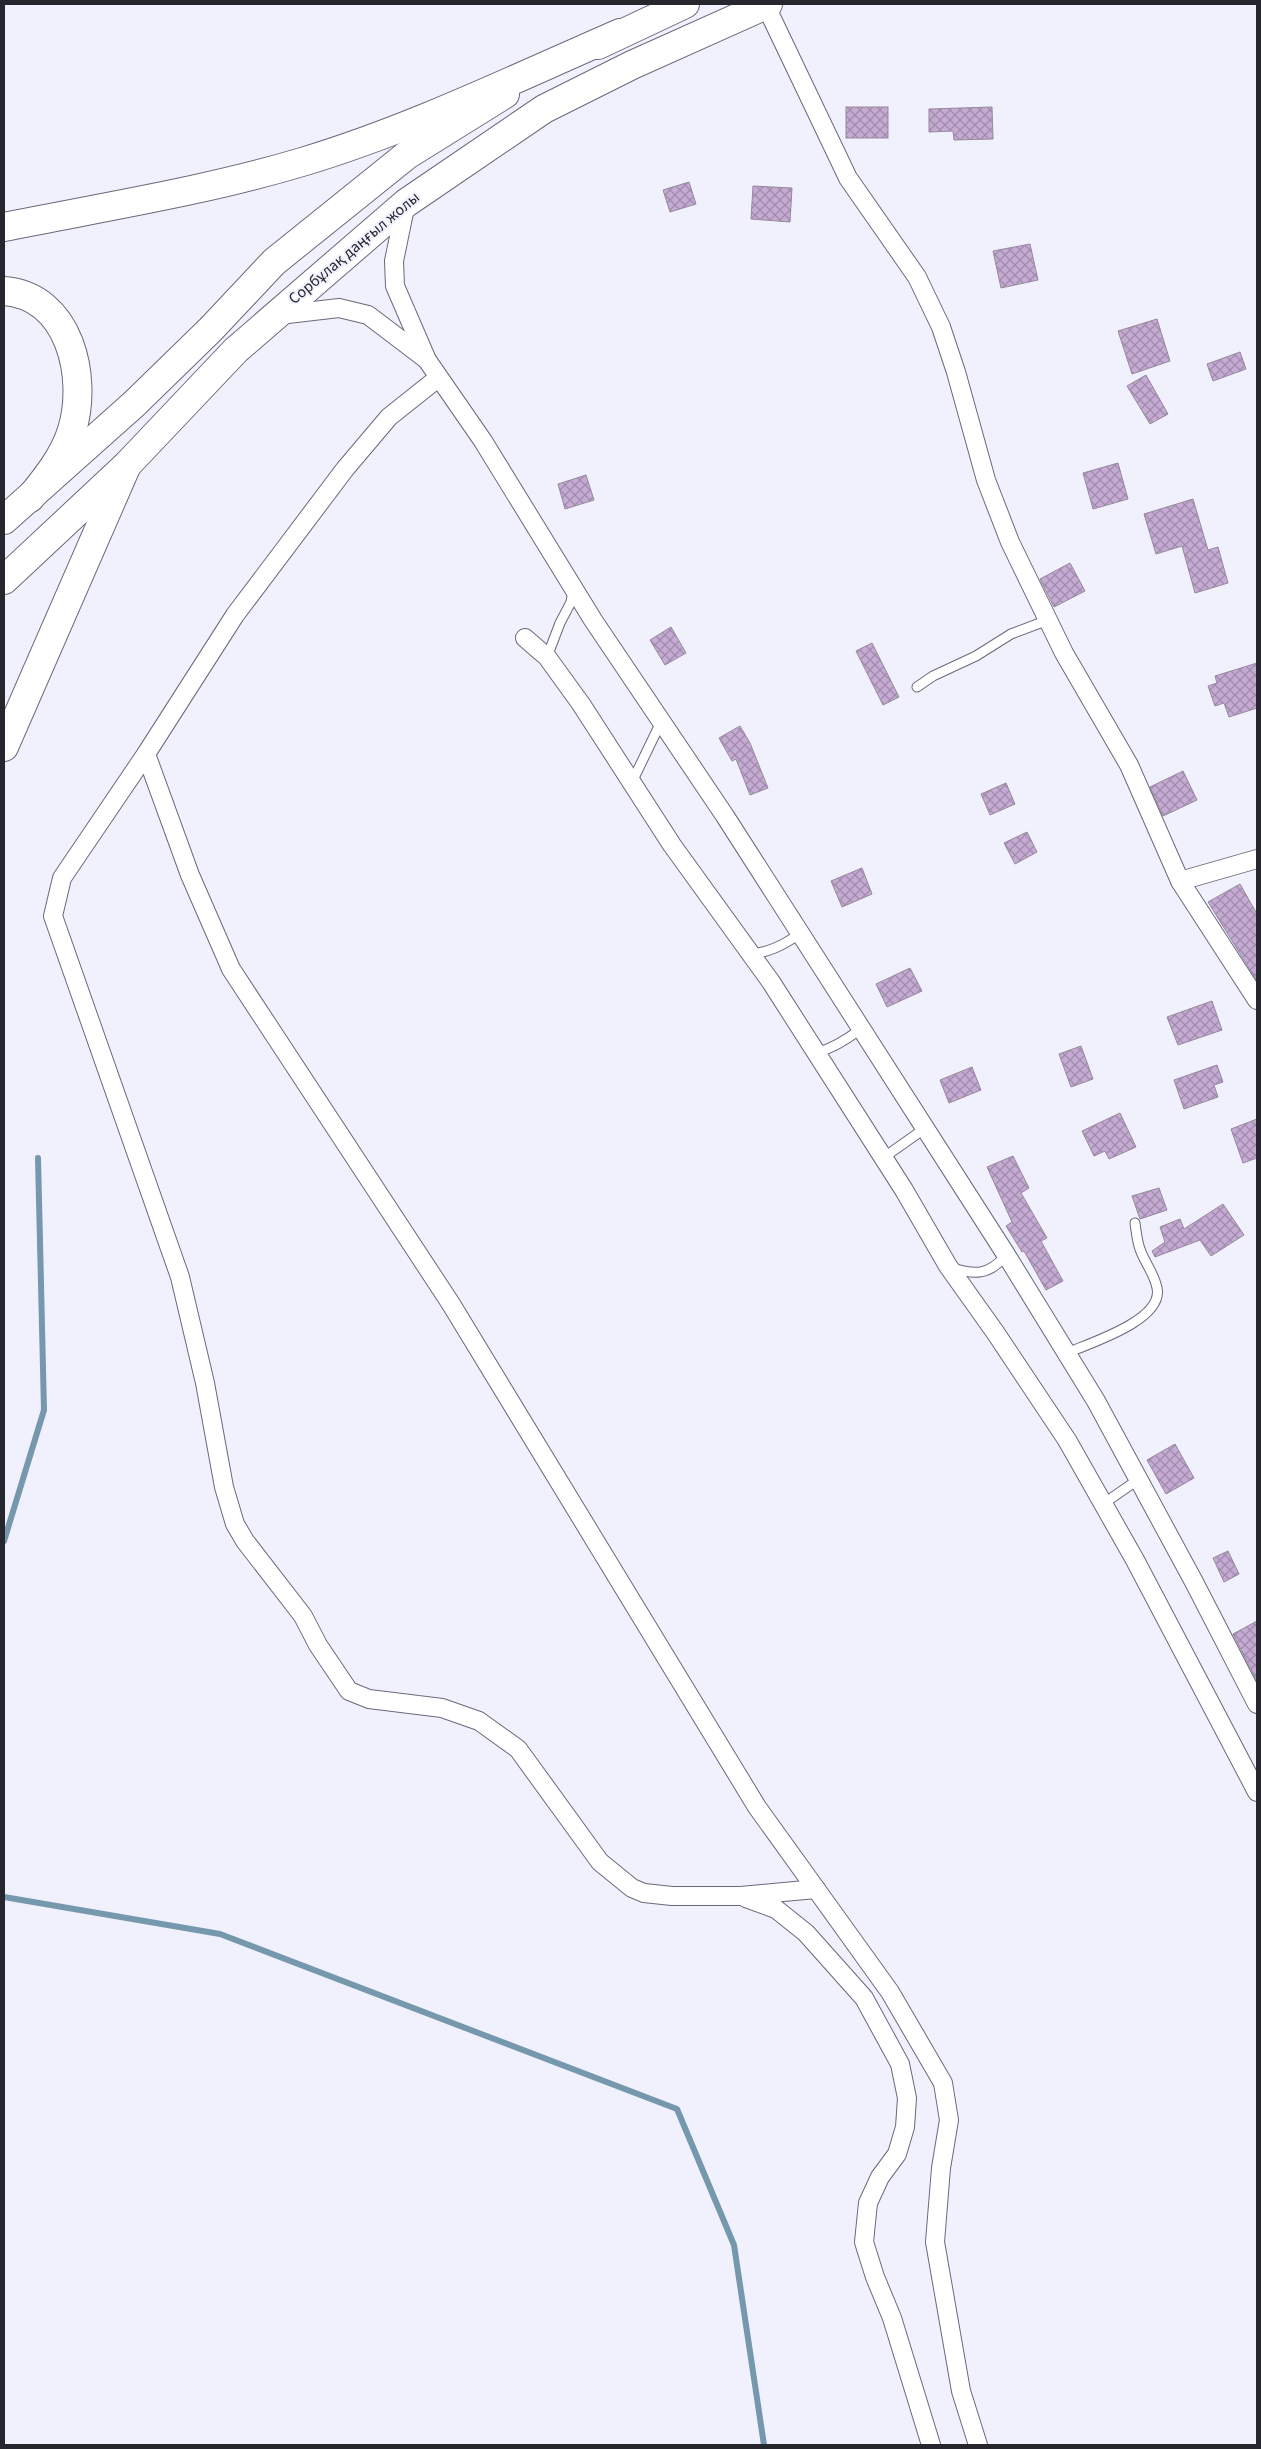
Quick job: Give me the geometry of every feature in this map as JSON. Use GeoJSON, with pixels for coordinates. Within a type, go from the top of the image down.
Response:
{"type":"FeatureCollection","features":[{"type":"Feature","properties":{"kind":"main road","name":"Сорбұлақ даңғыл жолы"},"geometry":{"type":"LineString","coordinates":[[4,580],[127,465],[236,350],[273,316],[406,203],[544,109],[632,65],[766,4]]}},
{"type":"Feature","properties":{"kind":"main road"},"geometry":{"type":"LineString","coordinates":[[4,520],[134,404],[274,262],[407,155],[492,100],[671,7]]}},
{"type":"Feature","properties":{"kind":"main road"},"geometry":{"type":"LineString","coordinates":[[4,227],[251,177],[304,162],[400,128],[620,33]]}},
{"type":"Feature","properties":{"kind":"main road"},"geometry":{"type":"LineString","coordinates":[[4,291],[28,298],[45,309],[57,321],[68,339],[75,360],[79,388],[78,406],[72,431],[52,470],[30,498]]}},
{"type":"Feature","properties":{"kind":"main road"},"geometry":{"type":"LineString","coordinates":[[134,404],[130,418],[132,427],[137,434],[145,435],[158,432]]}},
{"type":"Feature","properties":{"kind":"main road"},"geometry":{"type":"LineString","coordinates":[[4,747],[127,465]]}},
{"type":"Feature","properties":{"kind":"street"},"geometry":{"type":"LineString","coordinates":[[766,4],[848,178],[917,277],[941,327],[956,372],[986,480],[1010,542],[1064,653],[1129,765],[1180,881],[1257,1000]]}},
{"type":"Feature","properties":{"kind":"street"},"geometry":{"type":"LineString","coordinates":[[406,203],[394,261],[395,286],[427,360],[483,441],[514,494],[594,620],[662,720],[793,922],[1067,1353],[1139,1479],[1257,1704]]}},
{"type":"Feature","properties":{"kind":"street"},"geometry":{"type":"LineString","coordinates":[[273,316],[340,308],[368,315],[427,360]]}},
{"type":"Feature","properties":{"kind":"street"},"geometry":{"type":"LineString","coordinates":[[438,378],[389,417],[235,615],[146,754],[62,878],[54,916],[180,1277],[205,1383],[224,1487],[235,1524],[245,1541],[303,1616],[318,1646],[349,1691],[369,1699],[442,1708],[478,1721],[518,1749],[600,1862],[632,1888],[644,1893],[672,1896],[741,1896],[816,1890]]}},
{"type":"Feature","properties":{"kind":"street"},"geometry":{"type":"LineString","coordinates":[[525,638],[547,657],[581,704],[672,845],[772,982],[904,1190],[948,1266],[995,1332],[1067,1440],[1257,1792]]}},
{"type":"Feature","properties":{"kind":"street"},"geometry":{"type":"LineString","coordinates":[[146,754],[190,875],[231,969],[451,1304],[757,1807],[890,1992],[943,2083],[949,2120],[941,2168],[935,2242],[961,2391],[978,2445]]}},
{"type":"Feature","properties":{"kind":"street"},"geometry":{"type":"LineString","coordinates":[[1180,881],[1257,859]]}},
{"type":"Feature","properties":{"kind":"street"},"geometry":{"type":"LineString","coordinates":[[741,1896],[776,1909],[806,1933],[864,1998],[900,2064],[907,2098],[906,2127],[897,2154],[880,2177],[868,2203],[864,2242],[875,2277],[892,2318],[931,2445]]}},
{"type":"Feature","properties":{"kind":"lane"},"geometry":{"type":"LineString","coordinates":[[547,657],[560,623],[571,602],[573,586]]}},
{"type":"Feature","properties":{"kind":"lane"},"geometry":{"type":"LineString","coordinates":[[917,687],[933,676],[976,656],[1011,634],[1048,620]]}},
{"type":"Feature","properties":{"kind":"lane"},"geometry":{"type":"LineString","coordinates":[[632,782],[662,720]]}},
{"type":"Feature","properties":{"kind":"lane"},"geometry":{"type":"LineString","coordinates":[[751,954],[767,952],[798,935],[793,922]]}},
{"type":"Feature","properties":{"kind":"lane"},"geometry":{"type":"LineString","coordinates":[[816,1053],[833,1048],[847,1039],[859,1030],[856,1023]]}},
{"type":"Feature","properties":{"kind":"lane"},"geometry":{"type":"LineString","coordinates":[[883,1158],[924,1129]]}},
{"type":"Feature","properties":{"kind":"lane"},"geometry":{"type":"LineString","coordinates":[[1067,1353],[1132,1324],[1146,1315],[1155,1305],[1158,1290],[1151,1269],[1139,1247],[1135,1223]]}},
{"type":"Feature","properties":{"kind":"lane"},"geometry":{"type":"LineString","coordinates":[[948,1266],[974,1273],[986,1272],[997,1265],[1004,1257],[997,1241]]}},
{"type":"Feature","properties":{"kind":"lane"},"geometry":{"type":"LineString","coordinates":[[1103,1504],[1139,1479]]}},
{"type":"Feature","properties":{"kind":"building"},"geometry":{"type":"Polygon","coordinates":[[[846,107],[888,107],[888,138],[846,138],[846,107]]]}},
{"type":"Feature","properties":{"kind":"building"},"geometry":{"type":"Polygon","coordinates":[[[992,107],[993,139],[954,140],[953,131],[929,132],[929,109],[992,107]]]}},
{"type":"Feature","properties":{"kind":"building"},"geometry":{"type":"Polygon","coordinates":[[[689,182],[696,204],[670,212],[663,190],[689,182]]]}},
{"type":"Feature","properties":{"kind":"building"},"geometry":{"type":"Polygon","coordinates":[[[753,186],[792,188],[790,222],[751,219],[753,186]]]}},
{"type":"Feature","properties":{"kind":"building"},"geometry":{"type":"Polygon","coordinates":[[[1030,244],[1038,280],[1001,288],[993,251],[1030,244]]]}},
{"type":"Feature","properties":{"kind":"building"},"geometry":{"type":"Polygon","coordinates":[[[1157,319],[1170,361],[1132,374],[1118,331],[1157,319]]]}},
{"type":"Feature","properties":{"kind":"building"},"geometry":{"type":"Polygon","coordinates":[[[1240,352],[1246,369],[1213,381],[1207,364],[1240,352]]]}},
{"type":"Feature","properties":{"kind":"building"},"geometry":{"type":"Polygon","coordinates":[[[1146,375],[1168,414],[1150,424],[1127,386],[1146,375]]]}},
{"type":"Feature","properties":{"kind":"building"},"geometry":{"type":"Polygon","coordinates":[[[1118,463],[1128,499],[1093,509],[1083,473],[1118,463]]]}},
{"type":"Feature","properties":{"kind":"building"},"geometry":{"type":"Polygon","coordinates":[[[586,475],[594,500],[565,509],[558,484],[586,475]]]}},
{"type":"Feature","properties":{"kind":"building"},"geometry":{"type":"Polygon","coordinates":[[[1193,499],[1208,550],[1218,547],[1228,583],[1195,593],[1182,546],[1156,554],[1144,514],[1193,499]]]}},
{"type":"Feature","properties":{"kind":"building"},"geometry":{"type":"Polygon","coordinates":[[[1070,563],[1085,591],[1054,607],[1040,579],[1070,563]]]}},
{"type":"Feature","properties":{"kind":"building"},"geometry":{"type":"Polygon","coordinates":[[[671,627],[686,653],[665,665],[650,640],[671,627]]]}},
{"type":"Feature","properties":{"kind":"building"},"geometry":{"type":"Polygon","coordinates":[[[872,643],[899,697],[883,705],[856,651],[872,643]]]}},
{"type":"Feature","properties":{"kind":"building"},"geometry":{"type":"Polygon","coordinates":[[[1257,663],[1257,708],[1229,717],[1224,703],[1215,706],[1208,686],[1217,683],[1215,676],[1257,663]]]}},
{"type":"Feature","properties":{"kind":"building"},"geometry":{"type":"Polygon","coordinates":[[[740,726],[750,743],[768,788],[750,795],[736,759],[732,761],[719,738],[740,726]]]}},
{"type":"Feature","properties":{"kind":"building"},"geometry":{"type":"Polygon","coordinates":[[[1183,771],[1197,800],[1163,816],[1150,787],[1183,771]]]}},
{"type":"Feature","properties":{"kind":"building"},"geometry":{"type":"Polygon","coordinates":[[[1006,783],[1015,804],[990,815],[981,794],[1006,783]]]}},
{"type":"Feature","properties":{"kind":"building"},"geometry":{"type":"Polygon","coordinates":[[[1027,832],[1037,852],[1015,864],[1004,843],[1027,832]]]}},
{"type":"Feature","properties":{"kind":"building"},"geometry":{"type":"Polygon","coordinates":[[[862,868],[872,894],[842,907],[831,881],[862,868]]]}},
{"type":"Feature","properties":{"kind":"building"},"geometry":{"type":"Polygon","coordinates":[[[1240,884],[1257,914],[1257,981],[1208,902],[1240,884]]]}},
{"type":"Feature","properties":{"kind":"building"},"geometry":{"type":"Polygon","coordinates":[[[910,968],[922,991],[887,1007],[876,984],[910,968]]]}},
{"type":"Feature","properties":{"kind":"building"},"geometry":{"type":"Polygon","coordinates":[[[1212,1001],[1222,1030],[1178,1045],[1167,1017],[1212,1001]]]}},
{"type":"Feature","properties":{"kind":"building"},"geometry":{"type":"Polygon","coordinates":[[[1081,1046],[1093,1079],[1071,1087],[1059,1054],[1081,1046]]]}},
{"type":"Feature","properties":{"kind":"building"},"geometry":{"type":"Polygon","coordinates":[[[1217,1065],[1223,1082],[1214,1085],[1218,1097],[1184,1109],[1174,1080],[1217,1065]]]}},
{"type":"Feature","properties":{"kind":"building"},"geometry":{"type":"Polygon","coordinates":[[[972,1067],[981,1090],[949,1103],[940,1080],[972,1067]]]}},
{"type":"Feature","properties":{"kind":"building"},"geometry":{"type":"Polygon","coordinates":[[[1120,1113],[1136,1147],[1109,1159],[1105,1151],[1094,1156],[1082,1131],[1120,1113]]]}},
{"type":"Feature","properties":{"kind":"building"},"geometry":{"type":"Polygon","coordinates":[[[1257,1119],[1257,1158],[1243,1163],[1231,1129],[1257,1119]]]}},
{"type":"Feature","properties":{"kind":"building"},"geometry":{"type":"Polygon","coordinates":[[[1013,1156],[1029,1188],[1021,1193],[1047,1238],[1041,1241],[1063,1281],[1046,1290],[1024,1251],[1022,1252],[1006,1226],[1012,1222],[987,1167],[1013,1156]]]}},
{"type":"Feature","properties":{"kind":"building"},"geometry":{"type":"Polygon","coordinates":[[[1159,1188],[1167,1210],[1140,1219],[1132,1196],[1159,1188]]]}},
{"type":"Feature","properties":{"kind":"building"},"geometry":{"type":"Polygon","coordinates":[[[1223,1204],[1244,1235],[1211,1256],[1200,1240],[1155,1257],[1152,1251],[1165,1242],[1160,1227],[1180,1219],[1184,1229],[1223,1204]]]}},
{"type":"Feature","properties":{"kind":"building"},"geometry":{"type":"Polygon","coordinates":[[[1175,1444],[1194,1478],[1166,1494],[1147,1460],[1175,1444]]]}},
{"type":"Feature","properties":{"kind":"building"},"geometry":{"type":"Polygon","coordinates":[[[1228,1551],[1239,1574],[1224,1582],[1213,1558],[1228,1551]]]}},
{"type":"Feature","properties":{"kind":"building"},"geometry":{"type":"Polygon","coordinates":[[[1257,1621],[1257,1681],[1233,1634],[1257,1621]]]}},
{"type":"Feature","properties":{"kind":"waterway"},"geometry":{"type":"LineString","coordinates":[[4,1541],[44,1410],[38,1158]]}},
{"type":"Feature","properties":{"kind":"waterway"},"geometry":{"type":"LineString","coordinates":[[4,1897],[220,1934],[677,2109],[734,2245],[764,2445]]}}]}
